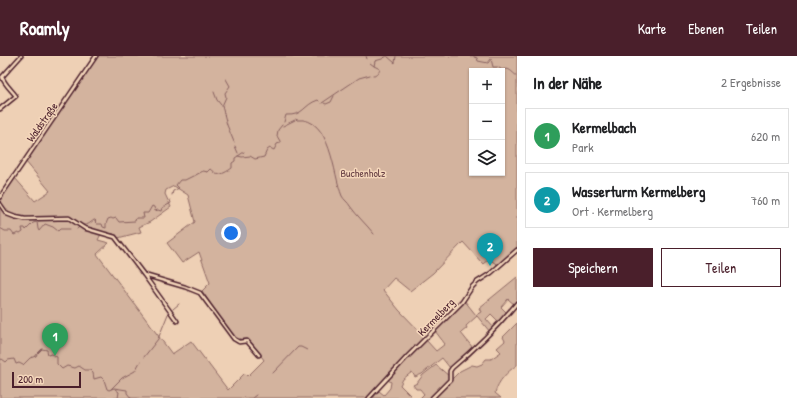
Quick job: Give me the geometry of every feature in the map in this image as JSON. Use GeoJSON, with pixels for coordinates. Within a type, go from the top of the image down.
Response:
{"type":"FeatureCollection","features":[{"type":"Feature","properties":{"kind":"street"},"geometry":{"type":"LineString","coordinates":[[0,109],[16,96],[1,78],[21,56]]}},
{"type":"Feature","properties":{"kind":"street","name":"Waldstraße"},"geometry":{"type":"LineString","coordinates":[[0,197],[96,56]]}},
{"type":"Feature","properties":{"kind":"street"},"geometry":{"type":"LineString","coordinates":[[0,204],[7,214],[24,220],[69,218],[84,228],[115,237],[177,322]]}},
{"type":"Feature","properties":{"kind":"street","name":"Kermelberg"},"geometry":{"type":"LineString","coordinates":[[369,398],[401,363],[457,307],[477,282],[491,273],[517,250]]}},
{"type":"Feature","properties":{"kind":"street"},"geometry":{"type":"LineString","coordinates":[[144,275],[200,293],[234,339],[239,342],[247,341],[259,355]]}},
{"type":"Feature","properties":{"kind":"street"},"geometry":{"type":"LineString","coordinates":[[432,398],[450,380],[450,371],[452,368],[508,315],[517,303]]}},
{"type":"Feature","properties":{"kind":"green space","name":"Buchenholz"},"geometry":{"type":"Polygon","coordinates":[[[98,56],[517,56],[517,249],[499,266],[489,259],[483,264],[463,242],[433,273],[410,291],[394,278],[383,290],[399,310],[426,338],[368,398],[0,398],[0,199],[15,178],[35,201],[50,191],[26,162],[98,56]],[[174,186],[166,190],[165,194],[171,207],[150,222],[139,227],[141,232],[118,238],[114,234],[102,232],[98,240],[109,243],[97,254],[172,354],[191,341],[228,390],[245,373],[248,376],[264,360],[251,342],[233,337],[202,291],[210,283],[199,252],[182,263],[167,243],[195,222],[188,195],[174,186]]]}},
{"type":"Feature","properties":{"kind":"green space"},"geometry":{"type":"Polygon","coordinates":[[[517,277],[517,302],[515,305],[508,299],[501,307],[508,314],[500,323],[491,314],[486,319],[494,328],[490,332],[477,316],[466,326],[467,328],[461,333],[473,348],[450,368],[442,358],[422,374],[415,377],[412,372],[403,379],[400,385],[411,398],[373,398],[379,391],[384,395],[390,388],[391,382],[388,380],[426,340],[436,351],[445,344],[435,331],[464,300],[476,315],[481,312],[479,308],[517,277]]]}},
{"type":"Feature","properties":{"kind":"green space"},"geometry":{"type":"Polygon","coordinates":[[[517,323],[517,365],[506,374],[498,385],[495,393],[501,398],[433,398],[460,371],[472,365],[477,366],[482,364],[486,359],[491,359],[501,352],[497,348],[505,341],[503,337],[517,323]]]}},
{"type":"Feature","properties":{"kind":"green space"},"geometry":{"type":"Polygon","coordinates":[[[436,365],[449,376],[449,379],[431,398],[420,398],[424,394],[420,389],[416,389],[413,385],[436,365]]]}},
{"type":"Feature","properties":{"kind":"waterway"},"geometry":{"type":"LineString","coordinates":[[373,75],[378,74],[380,69],[374,66],[375,61],[387,56],[395,63],[396,56]]}},
{"type":"Feature","properties":{"kind":"waterway"},"geometry":{"type":"LineString","coordinates":[[474,56],[478,61],[488,63],[491,59],[493,67],[498,67],[502,70],[509,70],[517,76]]}},
{"type":"Feature","properties":{"kind":"waterway"},"geometry":{"type":"LineString","coordinates":[[370,63],[374,66]]}},
{"type":"Feature","properties":{"kind":"waterway"},"geometry":{"type":"LineString","coordinates":[[322,103],[359,78],[370,75]]}},
{"type":"Feature","properties":{"kind":"waterway"},"geometry":{"type":"LineString","coordinates":[[226,79],[230,86],[225,93],[226,97],[222,106],[227,125],[234,142]]}},
{"type":"Feature","properties":{"kind":"waterway"},"geometry":{"type":"LineString","coordinates":[[214,92],[221,105]]}},
{"type":"Feature","properties":{"kind":"waterway"},"geometry":{"type":"LineString","coordinates":[[324,103],[326,104],[331,102],[334,96]]}},
{"type":"Feature","properties":{"kind":"waterway"},"geometry":{"type":"LineString","coordinates":[[284,122],[286,115],[296,114],[313,102],[319,101]]}},
{"type":"Feature","properties":{"kind":"waterway"},"geometry":{"type":"LineString","coordinates":[[296,119],[308,121],[317,127],[324,137],[333,162],[342,196],[374,234]]}},
{"type":"Feature","properties":{"kind":"waterway"},"geometry":{"type":"LineString","coordinates":[[283,126],[295,120]]}},
{"type":"Feature","properties":{"kind":"waterway"},"geometry":{"type":"LineString","coordinates":[[238,156],[250,156],[255,159],[264,157],[267,150],[270,148],[274,150],[277,144],[280,143],[277,136],[278,130],[282,125]]}},
{"type":"Feature","properties":{"kind":"waterway"},"geometry":{"type":"LineString","coordinates":[[235,146],[238,153]]}},
{"type":"Feature","properties":{"kind":"waterway"},"geometry":{"type":"LineString","coordinates":[[194,176],[203,171],[208,172],[211,169],[216,174],[224,173],[232,168],[232,163],[235,161],[235,158],[244,152]]}},
{"type":"Feature","properties":{"kind":"waterway"},"geometry":{"type":"LineString","coordinates":[[172,195],[173,191],[179,188],[176,185],[180,180],[185,180],[193,176]]}},
{"type":"Feature","properties":{"kind":"waterway"},"geometry":{"type":"LineString","coordinates":[[82,225],[87,225],[95,220],[97,224],[102,224],[103,227],[106,228],[108,219],[111,218],[116,218],[119,222],[135,221],[136,218],[144,218],[143,213],[148,213],[152,206],[154,207],[155,211],[161,211],[162,208],[171,203],[170,200]]}},
{"type":"Feature","properties":{"kind":"waterway"},"geometry":{"type":"LineString","coordinates":[[0,228],[5,231],[11,231],[14,235],[23,232],[22,228],[25,228],[26,230],[33,223],[37,222],[39,231],[45,224],[58,231],[60,229],[70,229]]}},
{"type":"Feature","properties":{"kind":"waterway"},"geometry":{"type":"LineString","coordinates":[[173,309],[179,304]]}},
{"type":"Feature","properties":{"kind":"waterway"},"geometry":{"type":"LineString","coordinates":[[144,357],[158,339],[168,314]]}},
{"type":"Feature","properties":{"kind":"waterway"},"geometry":{"type":"LineString","coordinates":[[273,373],[298,347],[307,350]]}},
{"type":"Feature","properties":{"kind":"waterway"},"geometry":{"type":"LineString","coordinates":[[0,360],[2,359],[6,362],[14,359],[16,364],[19,363],[23,365],[30,358],[36,356],[42,349],[47,350],[48,355],[51,354],[57,357],[57,364],[62,369],[67,366],[75,368],[79,366],[85,370],[90,370],[93,373],[94,379],[101,377],[104,380],[107,389],[109,390],[114,388],[127,390],[127,393],[131,398]]}},
{"type":"Feature","properties":{"kind":"waterway"},"geometry":{"type":"LineString","coordinates":[[111,389],[122,378],[135,371],[140,362]]}},
{"type":"Feature","properties":{"kind":"waterway"},"geometry":{"type":"LineString","coordinates":[[115,389],[119,392],[118,398]]}},
{"type":"Feature","properties":{"kind":"waterway"},"geometry":{"type":"LineString","coordinates":[[252,398],[256,395]]}},
{"type":"Feature","properties":{"kind":"place","name":"Wasserturm Kermelberg"},"geometry":{"type":"Point","coordinates":[490,266]}},
{"type":"Feature","properties":{"kind":"place","name":"Kermelbach"},"geometry":{"type":"Point","coordinates":[55,356]}}]}
